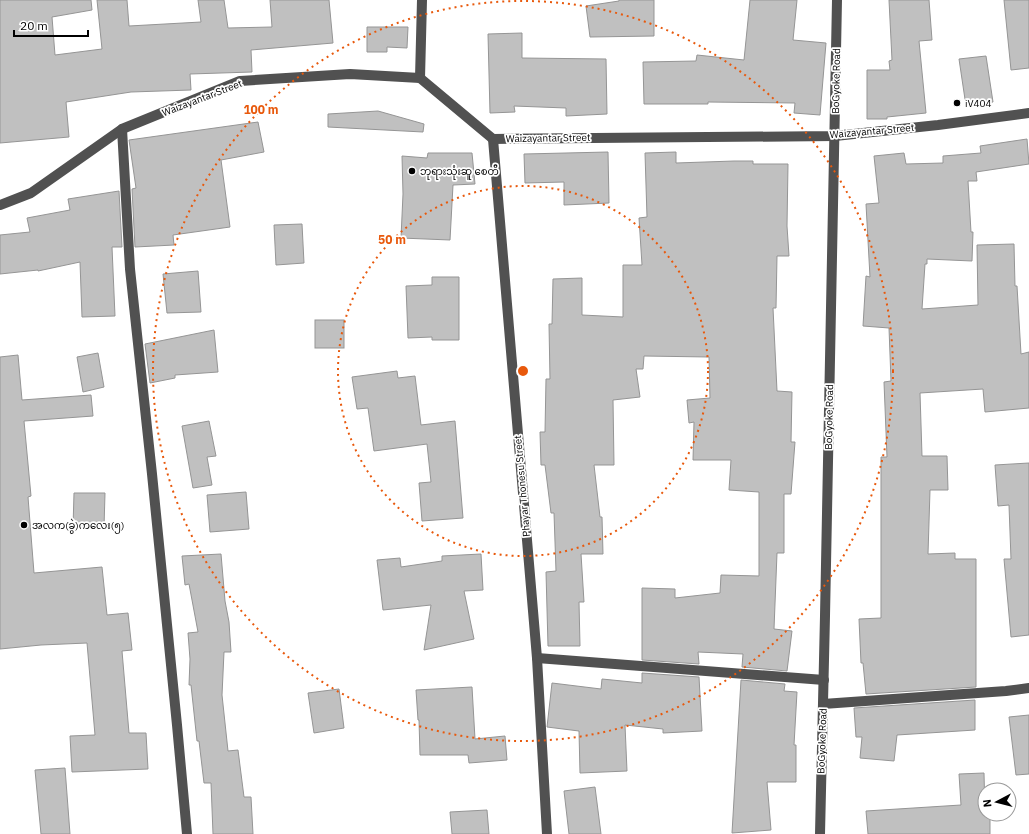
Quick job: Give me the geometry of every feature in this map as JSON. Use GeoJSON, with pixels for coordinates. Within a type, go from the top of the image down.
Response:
{"type":"FeatureCollection","features":[{"type":"Feature","properties":{"kind":"street"},"geometry":{"type":"LineString","coordinates":[[420,78],[422,0]]}},
{"type":"Feature","properties":{"kind":"street","name":"BoGyoke Road"},"geometry":{"type":"LineString","coordinates":[[820,834],[837,0]]}},
{"type":"Feature","properties":{"kind":"street","name":"Waizayantar Street"},"geometry":{"type":"LineString","coordinates":[[0,205],[31,193],[122,128],[240,81],[350,74],[420,78],[493,139],[835,136],[938,125],[1029,113]]}},
{"type":"Feature","properties":{"kind":"street"},"geometry":{"type":"LineString","coordinates":[[122,128],[130,269],[153,481],[177,724],[186,834]]}},
{"type":"Feature","properties":{"kind":"street","name":"Phayar Thonesu Street"},"geometry":{"type":"LineString","coordinates":[[493,139],[537,658],[547,834]]}},
{"type":"Feature","properties":{"kind":"street"},"geometry":{"type":"LineString","coordinates":[[537,658],[824,680]]}},
{"type":"Feature","properties":{"kind":"street"},"geometry":{"type":"LineString","coordinates":[[823,704],[1006,691],[1029,688]]}},
{"type":"Feature","properties":{"kind":"building"},"geometry":{"type":"Polygon","coordinates":[[[0,0],[91,0],[92,10],[52,17],[55,55],[102,49],[97,0],[127,0],[129,26],[201,22],[198,0],[224,0],[228,28],[272,27],[270,0],[329,0],[333,43],[251,50],[252,72],[190,74],[191,90],[131,92],[66,102],[69,137],[0,143],[0,0]]]}},
{"type":"Feature","properties":{"kind":"building"},"geometry":{"type":"Polygon","coordinates":[[[619,0],[654,0],[654,36],[590,37],[586,6],[619,0]]]}},
{"type":"Feature","properties":{"kind":"building"},"geometry":{"type":"Polygon","coordinates":[[[750,0],[797,0],[793,40],[826,43],[820,115],[794,113],[795,103],[708,102],[708,104],[644,104],[643,62],[696,61],[697,55],[744,60],[750,0]]]}},
{"type":"Feature","properties":{"kind":"building"},"geometry":{"type":"Polygon","coordinates":[[[889,0],[929,0],[932,40],[919,41],[926,113],[887,117],[887,119],[867,119],[867,70],[890,70],[889,61],[892,60],[889,0]]]}},
{"type":"Feature","properties":{"kind":"building"},"geometry":{"type":"Polygon","coordinates":[[[1004,0],[1029,0],[1029,68],[1011,70],[1004,0]]]}},
{"type":"Feature","properties":{"kind":"building"},"geometry":{"type":"Polygon","coordinates":[[[367,27],[408,27],[407,48],[387,47],[387,52],[367,52],[367,27]]]}},
{"type":"Feature","properties":{"kind":"building"},"geometry":{"type":"Polygon","coordinates":[[[522,33],[522,58],[606,59],[607,114],[566,116],[566,108],[514,106],[515,112],[490,113],[488,34],[522,33]]]}},
{"type":"Feature","properties":{"kind":"building"},"geometry":{"type":"Polygon","coordinates":[[[986,56],[993,102],[966,106],[959,59],[986,56]]]}},
{"type":"Feature","properties":{"kind":"building"},"geometry":{"type":"Polygon","coordinates":[[[378,111],[424,124],[423,132],[328,127],[328,114],[378,111]]]}},
{"type":"Feature","properties":{"kind":"building"},"geometry":{"type":"Polygon","coordinates":[[[258,122],[264,152],[221,160],[230,227],[173,235],[174,245],[135,247],[132,189],[136,188],[129,140],[258,122]]]}},
{"type":"Feature","properties":{"kind":"building"},"geometry":{"type":"Polygon","coordinates":[[[1027,139],[1029,164],[976,172],[977,181],[968,181],[971,232],[973,232],[972,261],[927,259],[927,264],[925,264],[922,309],[978,305],[977,245],[1014,244],[1015,286],[1017,286],[1021,354],[1029,352],[1029,408],[985,412],[983,389],[920,393],[922,456],[947,456],[948,490],[930,490],[928,554],[955,553],[955,559],[976,559],[976,687],[866,694],[863,663],[861,663],[859,619],[881,618],[881,457],[887,457],[884,382],[891,381],[889,328],[863,326],[866,276],[870,277],[866,204],[879,203],[874,156],[904,153],[906,164],[943,163],[943,156],[981,153],[980,146],[1027,139]]]}},
{"type":"Feature","properties":{"kind":"building"},"geometry":{"type":"Polygon","coordinates":[[[608,152],[609,203],[564,205],[564,182],[525,183],[524,154],[608,152]]]}},
{"type":"Feature","properties":{"kind":"building"},"geometry":{"type":"Polygon","coordinates":[[[676,152],[676,163],[753,161],[753,164],[788,164],[787,226],[789,256],[777,256],[776,308],[773,308],[777,391],[792,392],[791,442],[795,442],[791,494],[784,494],[784,553],[777,553],[774,629],[792,631],[787,671],[742,667],[743,654],[698,652],[699,664],[642,660],[642,588],[675,589],[675,598],[720,593],[721,575],[759,576],[759,492],[729,490],[731,460],[693,460],[694,422],[689,423],[687,400],[710,398],[709,357],[644,356],[643,369],[636,369],[640,397],[613,400],[614,465],[594,465],[600,517],[602,517],[603,554],[581,554],[584,602],[579,602],[580,646],[548,646],[546,572],[556,571],[554,513],[551,513],[545,465],[541,465],[540,432],[545,432],[546,379],[550,379],[549,324],[552,324],[553,279],[582,278],[582,315],[623,317],[623,265],[642,265],[639,218],[647,217],[645,153],[676,152]]]}},
{"type":"Feature","properties":{"kind":"building"},"geometry":{"type":"Polygon","coordinates":[[[428,153],[472,153],[475,184],[453,185],[450,240],[401,238],[403,194],[402,156],[427,158],[428,153]]]}},
{"type":"Feature","properties":{"kind":"building"},"geometry":{"type":"Polygon","coordinates":[[[119,191],[122,247],[112,247],[115,316],[82,317],[80,262],[38,271],[0,274],[0,235],[30,232],[27,218],[70,210],[68,199],[119,191]]]}},
{"type":"Feature","properties":{"kind":"building"},"geometry":{"type":"Polygon","coordinates":[[[302,224],[304,263],[276,265],[274,225],[302,224]]]}},
{"type":"Feature","properties":{"kind":"building"},"geometry":{"type":"Polygon","coordinates":[[[198,271],[201,312],[167,313],[163,274],[198,271]]]}},
{"type":"Feature","properties":{"kind":"building"},"geometry":{"type":"Polygon","coordinates":[[[432,277],[459,277],[459,340],[432,340],[432,337],[408,338],[406,286],[432,285],[432,277]]]}},
{"type":"Feature","properties":{"kind":"building"},"geometry":{"type":"Polygon","coordinates":[[[315,320],[344,320],[344,348],[315,348],[315,320]]]}},
{"type":"Feature","properties":{"kind":"building"},"geometry":{"type":"Polygon","coordinates":[[[214,330],[218,372],[175,375],[175,378],[150,383],[145,344],[214,330]]]}},
{"type":"Feature","properties":{"kind":"building"},"geometry":{"type":"Polygon","coordinates":[[[98,353],[104,387],[83,392],[77,357],[98,353]]]}},
{"type":"Feature","properties":{"kind":"building"},"geometry":{"type":"Polygon","coordinates":[[[18,355],[22,400],[91,395],[93,416],[24,421],[31,496],[28,497],[34,573],[102,567],[107,615],[128,613],[132,650],[122,651],[129,733],[146,733],[148,769],[72,772],[70,736],[95,735],[87,643],[0,649],[0,357],[18,355]]]}},
{"type":"Feature","properties":{"kind":"building"},"geometry":{"type":"Polygon","coordinates":[[[397,371],[398,378],[415,376],[421,425],[455,421],[463,518],[422,521],[419,483],[431,482],[427,444],[374,451],[368,408],[357,409],[352,377],[397,371]]]}},
{"type":"Feature","properties":{"kind":"building"},"geometry":{"type":"Polygon","coordinates":[[[209,421],[216,456],[207,457],[212,485],[193,488],[182,426],[209,421]]]}},
{"type":"Feature","properties":{"kind":"building"},"geometry":{"type":"Polygon","coordinates":[[[1029,463],[1029,635],[1011,637],[1004,559],[1011,559],[1009,505],[998,506],[995,465],[1029,463]]]}},
{"type":"Feature","properties":{"kind":"building"},"geometry":{"type":"Polygon","coordinates":[[[246,492],[249,529],[210,532],[207,495],[246,492]]]}},
{"type":"Feature","properties":{"kind":"building"},"geometry":{"type":"Polygon","coordinates":[[[74,493],[105,493],[104,528],[73,528],[74,493]]]}},
{"type":"Feature","properties":{"kind":"building"},"geometry":{"type":"Polygon","coordinates":[[[221,554],[231,652],[224,652],[222,695],[228,751],[238,750],[244,797],[251,797],[253,834],[213,834],[211,783],[204,783],[199,741],[197,741],[191,685],[189,685],[190,659],[188,633],[198,632],[189,584],[185,585],[182,556],[221,554]]]}},
{"type":"Feature","properties":{"kind":"building"},"geometry":{"type":"Polygon","coordinates":[[[481,554],[483,590],[464,591],[474,639],[424,650],[431,605],[383,610],[377,560],[400,558],[401,567],[442,561],[442,556],[481,554]]]}},
{"type":"Feature","properties":{"kind":"building"},"geometry":{"type":"Polygon","coordinates":[[[642,673],[699,677],[702,731],[663,733],[663,729],[625,725],[627,771],[580,773],[579,731],[547,727],[552,683],[601,689],[602,679],[642,683],[642,673]]]}},
{"type":"Feature","properties":{"kind":"building"},"geometry":{"type":"Polygon","coordinates":[[[741,680],[785,684],[784,691],[797,692],[794,745],[796,745],[796,782],[767,782],[771,830],[732,833],[741,680]]]}},
{"type":"Feature","properties":{"kind":"building"},"geometry":{"type":"Polygon","coordinates":[[[472,687],[475,739],[505,736],[507,760],[469,763],[468,755],[420,755],[416,690],[472,687]]]}},
{"type":"Feature","properties":{"kind":"building"},"geometry":{"type":"Polygon","coordinates":[[[339,689],[344,728],[314,733],[308,693],[339,689]]]}},
{"type":"Feature","properties":{"kind":"building"},"geometry":{"type":"Polygon","coordinates":[[[975,700],[975,730],[897,735],[894,761],[860,758],[862,737],[856,737],[854,708],[975,700]]]}},
{"type":"Feature","properties":{"kind":"building"},"geometry":{"type":"Polygon","coordinates":[[[1029,715],[1029,774],[1016,775],[1009,717],[1029,715]]]}},
{"type":"Feature","properties":{"kind":"building"},"geometry":{"type":"Polygon","coordinates":[[[65,768],[70,834],[41,834],[35,770],[65,768]]]}},
{"type":"Feature","properties":{"kind":"building"},"geometry":{"type":"Polygon","coordinates":[[[984,773],[984,782],[977,782],[977,822],[990,822],[990,834],[868,834],[866,811],[961,805],[959,774],[984,773]]]}},
{"type":"Feature","properties":{"kind":"building"},"geometry":{"type":"Polygon","coordinates":[[[595,787],[601,834],[569,834],[564,791],[595,787]]]}},
{"type":"Feature","properties":{"kind":"building"},"geometry":{"type":"Polygon","coordinates":[[[487,810],[489,834],[452,834],[450,812],[487,810]]]}},
{"type":"Feature","properties":{"kind":"place","name":"iV404"},"geometry":{"type":"Point","coordinates":[957,103]}},
{"type":"Feature","properties":{"kind":"place","name":"ဘုရားသုံးဆူ စေတီ"},"geometry":{"type":"Point","coordinates":[412,171]}},
{"type":"Feature","properties":{"kind":"place","name":"အလက(ခွဲ)ကလေး(၅)"},"geometry":{"type":"Point","coordinates":[24,525]}}]}
